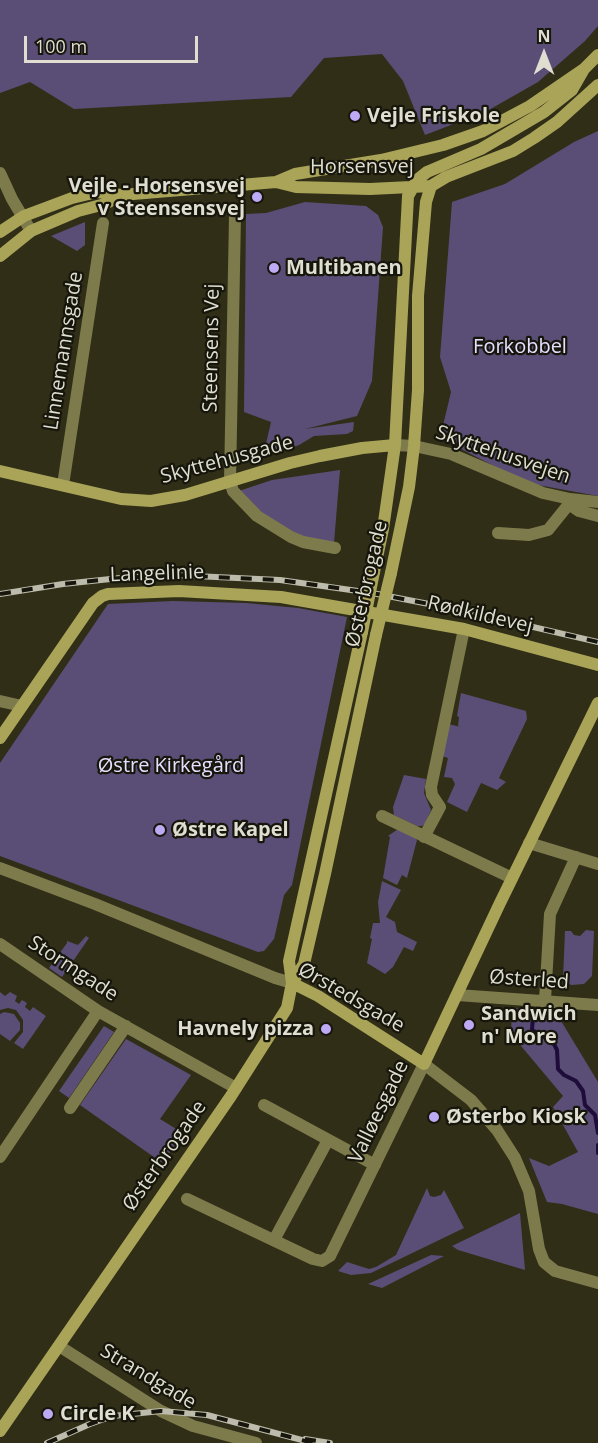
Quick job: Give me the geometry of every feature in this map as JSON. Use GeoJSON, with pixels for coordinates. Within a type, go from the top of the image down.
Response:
{"type":"FeatureCollection","features":[{"type":"Feature","properties":{"kind":"main road","name":"Horsensvej"},"geometry":{"type":"LineString","coordinates":[[0,232],[24,216],[72,198],[97,192],[121,195],[276,182],[295,174],[381,160],[448,144],[483,131],[530,106],[584,69],[598,55]]}},
{"type":"Feature","properties":{"kind":"main road"},"geometry":{"type":"LineString","coordinates":[[412,188],[417,180],[427,172],[481,149],[544,112],[573,90],[584,69]]}},
{"type":"Feature","properties":{"kind":"main road","name":"Horsensvej"},"geometry":{"type":"LineString","coordinates":[[276,182],[296,187],[327,188],[370,189],[431,186],[446,177],[513,151],[557,122],[598,85]]}},
{"type":"Feature","properties":{"kind":"main road","name":"Østerbrogade"},"geometry":{"type":"LineString","coordinates":[[292,983],[304,963],[325,874],[409,487],[418,390],[418,296],[426,202],[431,186]]}},
{"type":"Feature","properties":{"kind":"main road","name":"Østerbrogade"},"geometry":{"type":"LineString","coordinates":[[0,1431],[236,1088],[287,1008],[292,983],[289,961],[383,529],[394,445],[406,258],[407,204],[412,188]]}},
{"type":"Feature","properties":{"kind":"main road","name":"Horsensvej"},"geometry":{"type":"LineString","coordinates":[[0,256],[31,231],[78,211],[105,204],[121,195]]}},
{"type":"Feature","properties":{"kind":"main road","name":"Skyttehusgade"},"geometry":{"type":"LineString","coordinates":[[0,471],[121,499],[144,501],[185,495],[320,456],[394,445]]}},
{"type":"Feature","properties":{"kind":"main road","name":"Langelinie"},"geometry":{"type":"LineString","coordinates":[[0,738],[93,603],[102,596],[179,591],[219,592],[280,597],[353,609]]}},
{"type":"Feature","properties":{"kind":"main road","name":"Rødkildevej"},"geometry":{"type":"LineString","coordinates":[[353,609],[464,629],[598,665]]}},
{"type":"Feature","properties":{"kind":"main road","name":"Valløesgade"},"geometry":{"type":"LineString","coordinates":[[424,1064],[598,703]]}},
{"type":"Feature","properties":{"kind":"main road","name":"Ørstedsgade"},"geometry":{"type":"LineString","coordinates":[[292,983],[318,996],[424,1064]]}},
{"type":"Feature","properties":{"kind":"street"},"geometry":{"type":"LineString","coordinates":[[0,173],[31,231]]}},
{"type":"Feature","properties":{"kind":"street","name":"Steensens Vej"},"geometry":{"type":"LineString","coordinates":[[230,481],[235,216]]}},
{"type":"Feature","properties":{"kind":"street","name":"Linnemannsgade"},"geometry":{"type":"LineString","coordinates":[[63,485],[103,223]]}},
{"type":"Feature","properties":{"kind":"street","name":"Skyttehusvejen"},"geometry":{"type":"LineString","coordinates":[[394,445],[414,446],[451,454],[533,489],[569,501],[598,502]]}},
{"type":"Feature","properties":{"kind":"street"},"geometry":{"type":"LineString","coordinates":[[230,481],[232,491],[258,516],[297,539],[335,548]]}},
{"type":"Feature","properties":{"kind":"street"},"geometry":{"type":"LineString","coordinates":[[498,533],[529,535],[548,530],[569,501],[579,511],[598,516]]}},
{"type":"Feature","properties":{"kind":"street"},"geometry":{"type":"LineString","coordinates":[[424,837],[440,807],[432,795],[431,787],[464,629]]}},
{"type":"Feature","properties":{"kind":"street"},"geometry":{"type":"LineString","coordinates":[[0,701],[22,706]]}},
{"type":"Feature","properties":{"kind":"street"},"geometry":{"type":"LineString","coordinates":[[382,816],[512,878]]}},
{"type":"Feature","properties":{"kind":"street"},"geometry":{"type":"LineString","coordinates":[[529,843],[598,864]]}},
{"type":"Feature","properties":{"kind":"street"},"geometry":{"type":"LineString","coordinates":[[545,1000],[550,914],[576,857]]}},
{"type":"Feature","properties":{"kind":"street","name":"Ørstedsgade"},"geometry":{"type":"LineString","coordinates":[[0,868],[95,904],[274,978],[292,983]]}},
{"type":"Feature","properties":{"kind":"street","name":"Stormgade"},"geometry":{"type":"LineString","coordinates":[[0,944],[98,1011],[236,1088]]}},
{"type":"Feature","properties":{"kind":"street","name":"Østerled"},"geometry":{"type":"LineString","coordinates":[[457,995],[598,1005]]}},
{"type":"Feature","properties":{"kind":"street"},"geometry":{"type":"LineString","coordinates":[[0,1157],[98,1011]]}},
{"type":"Feature","properties":{"kind":"street","name":"Stormgade"},"geometry":{"type":"LineString","coordinates":[[70,1108],[126,1026]]}},
{"type":"Feature","properties":{"kind":"street","name":"Ørstedsgade"},"geometry":{"type":"LineString","coordinates":[[424,1064],[471,1100],[497,1130],[515,1158],[529,1191],[539,1248],[544,1262],[555,1271],[598,1283]]}},
{"type":"Feature","properties":{"kind":"street","name":"Valløesgade"},"geometry":{"type":"LineString","coordinates":[[274,1240],[313,1259],[322,1261],[330,1257],[424,1064]]}},
{"type":"Feature","properties":{"kind":"street"},"geometry":{"type":"LineString","coordinates":[[264,1105],[375,1165]]}},
{"type":"Feature","properties":{"kind":"street"},"geometry":{"type":"LineString","coordinates":[[187,1200],[274,1240],[328,1140]]}},
{"type":"Feature","properties":{"kind":"street","name":"Strandgade"},"geometry":{"type":"LineString","coordinates":[[59,1346],[160,1411],[193,1426],[256,1443]]}},
{"type":"Feature","properties":{"kind":"green space"},"geometry":{"type":"Polygon","coordinates":[[[0,0],[598,0],[598,26],[585,41],[538,82],[487,111],[425,135],[403,81],[382,54],[324,58],[291,97],[74,109],[30,82],[0,93],[0,0]]]}},
{"type":"Feature","properties":{"kind":"green space","name":"Forkobbel"},"geometry":{"type":"Polygon","coordinates":[[[598,131],[598,496],[538,485],[513,476],[440,438],[451,392],[440,357],[452,202],[505,184],[574,142],[598,131]]]}},
{"type":"Feature","properties":{"kind":"green space"},"geometry":{"type":"Polygon","coordinates":[[[305,202],[366,206],[378,215],[383,227],[372,381],[357,416],[305,429],[354,422],[353,431],[347,434],[314,436],[283,451],[265,448],[271,422],[244,412],[246,214],[266,213],[305,202]]]}},
{"type":"Feature","properties":{"kind":"green space"},"geometry":{"type":"Polygon","coordinates":[[[85,222],[85,245],[77,251],[51,236],[85,222]]]}},
{"type":"Feature","properties":{"kind":"green space"},"geometry":{"type":"Polygon","coordinates":[[[340,470],[334,543],[301,536],[269,520],[239,491],[272,480],[340,470]]]}},
{"type":"Feature","properties":{"kind":"green space","name":"Østre Kirkegård"},"geometry":{"type":"Polygon","coordinates":[[[173,601],[246,603],[298,608],[347,617],[292,885],[284,895],[274,939],[264,951],[258,952],[0,856],[0,763],[108,604],[173,601]]]}},
{"type":"Feature","properties":{"kind":"green space"},"geometry":{"type":"Polygon","coordinates":[[[461,693],[526,711],[527,719],[499,778],[506,782],[497,790],[481,783],[467,812],[447,802],[455,784],[452,778],[444,777],[448,758],[442,756],[448,724],[461,727],[458,726],[459,717],[457,716],[461,693]]]}},
{"type":"Feature","properties":{"kind":"green space"},"geometry":{"type":"Polygon","coordinates":[[[404,775],[426,779],[424,793],[431,810],[422,826],[417,826],[394,815],[393,807],[404,775]]]}},
{"type":"Feature","properties":{"kind":"green space"},"geometry":{"type":"Polygon","coordinates":[[[398,829],[417,840],[407,878],[402,875],[397,885],[383,878],[390,837],[388,836],[398,829]]]}},
{"type":"Feature","properties":{"kind":"green space"},"geometry":{"type":"Polygon","coordinates":[[[382,881],[401,890],[386,917],[395,922],[397,932],[417,942],[413,951],[404,947],[393,967],[385,974],[367,963],[373,923],[380,923],[378,902],[382,881]]]}},
{"type":"Feature","properties":{"kind":"green space"},"geometry":{"type":"Polygon","coordinates":[[[586,930],[594,931],[592,976],[584,984],[571,985],[563,979],[565,931],[571,931],[574,935],[580,936],[586,930]]]}},
{"type":"Feature","properties":{"kind":"green space"},"geometry":{"type":"Polygon","coordinates":[[[86,936],[89,938],[62,977],[49,968],[67,941],[78,945],[86,936]]]}},
{"type":"Feature","properties":{"kind":"green space"},"geometry":{"type":"Polygon","coordinates":[[[0,992],[5,996],[10,992],[17,996],[15,1001],[19,1004],[22,1000],[27,1003],[25,1007],[30,1011],[33,1007],[46,1016],[23,1049],[14,1043],[23,1032],[23,1020],[16,1010],[8,1008],[0,1010],[0,992]]]}},
{"type":"Feature","properties":{"kind":"green space"},"geometry":{"type":"Polygon","coordinates":[[[512,1008],[555,1011],[598,1082],[598,1214],[547,1202],[529,1158],[549,1166],[578,1152],[553,1107],[563,1096],[511,1034],[512,1008]]]}},
{"type":"Feature","properties":{"kind":"green space"},"geometry":{"type":"Polygon","coordinates":[[[4,1012],[14,1014],[20,1023],[20,1030],[10,1041],[0,1034],[0,1014],[4,1012]]]}},
{"type":"Feature","properties":{"kind":"green space"},"geometry":{"type":"Polygon","coordinates":[[[104,1026],[114,1032],[69,1098],[59,1091],[104,1026]]]}},
{"type":"Feature","properties":{"kind":"green space"},"geometry":{"type":"Polygon","coordinates":[[[126,1039],[191,1075],[160,1119],[186,1135],[161,1162],[80,1105],[126,1039]]]}},
{"type":"Feature","properties":{"kind":"green space"},"geometry":{"type":"Polygon","coordinates":[[[427,1188],[430,1196],[434,1197],[441,1195],[444,1190],[464,1228],[371,1273],[351,1275],[338,1271],[347,1262],[369,1269],[396,1255],[427,1188]]]}},
{"type":"Feature","properties":{"kind":"green space"},"geometry":{"type":"Polygon","coordinates":[[[520,1213],[525,1270],[458,1250],[452,1246],[520,1213]]]}},
{"type":"Feature","properties":{"kind":"green space"},"geometry":{"type":"Polygon","coordinates":[[[431,1255],[444,1256],[382,1288],[368,1284],[431,1255]]]}},
{"type":"Feature","properties":{"kind":"waterway"},"geometry":{"type":"LineString","coordinates":[[533,1016],[532,1030],[553,1042],[557,1050],[558,1069],[576,1081],[583,1091],[585,1105],[595,1115],[598,1133]]}},
{"type":"Feature","properties":{"kind":"waterway"},"geometry":{"type":"LineString","coordinates":[[598,1145],[598,1153]]}},
{"type":"Feature","properties":{"kind":"railway"},"geometry":{"type":"LineString","coordinates":[[0,594],[63,584],[173,575],[280,580],[372,593],[460,610],[598,642]]}},
{"type":"Feature","properties":{"kind":"railway"},"geometry":{"type":"LineString","coordinates":[[47,1443],[113,1416],[161,1411],[207,1415],[313,1443]]}},
{"type":"Feature","properties":{"kind":"railway"},"geometry":{"type":"LineString","coordinates":[[305,1439],[330,1443]]}},
{"type":"Feature","properties":{"kind":"place","name":"Vejle Friskole"},"geometry":{"type":"Point","coordinates":[355,116]}},
{"type":"Feature","properties":{"kind":"place","name":"Vejle - Horsensvej v Steensensvej"},"geometry":{"type":"Point","coordinates":[257,197]}},
{"type":"Feature","properties":{"kind":"place","name":"Multibanen"},"geometry":{"type":"Point","coordinates":[274,268]}},
{"type":"Feature","properties":{"kind":"place","name":"Østre Kapel"},"geometry":{"type":"Point","coordinates":[160,830]}},
{"type":"Feature","properties":{"kind":"place","name":"Sandwich n' More"},"geometry":{"type":"Point","coordinates":[469,1025]}},
{"type":"Feature","properties":{"kind":"place","name":"Havnely pizza"},"geometry":{"type":"Point","coordinates":[326,1029]}},
{"type":"Feature","properties":{"kind":"place","name":"Østerbo Kiosk"},"geometry":{"type":"Point","coordinates":[434,1117]}},
{"type":"Feature","properties":{"kind":"place","name":"Circle K"},"geometry":{"type":"Point","coordinates":[48,1414]}}]}
